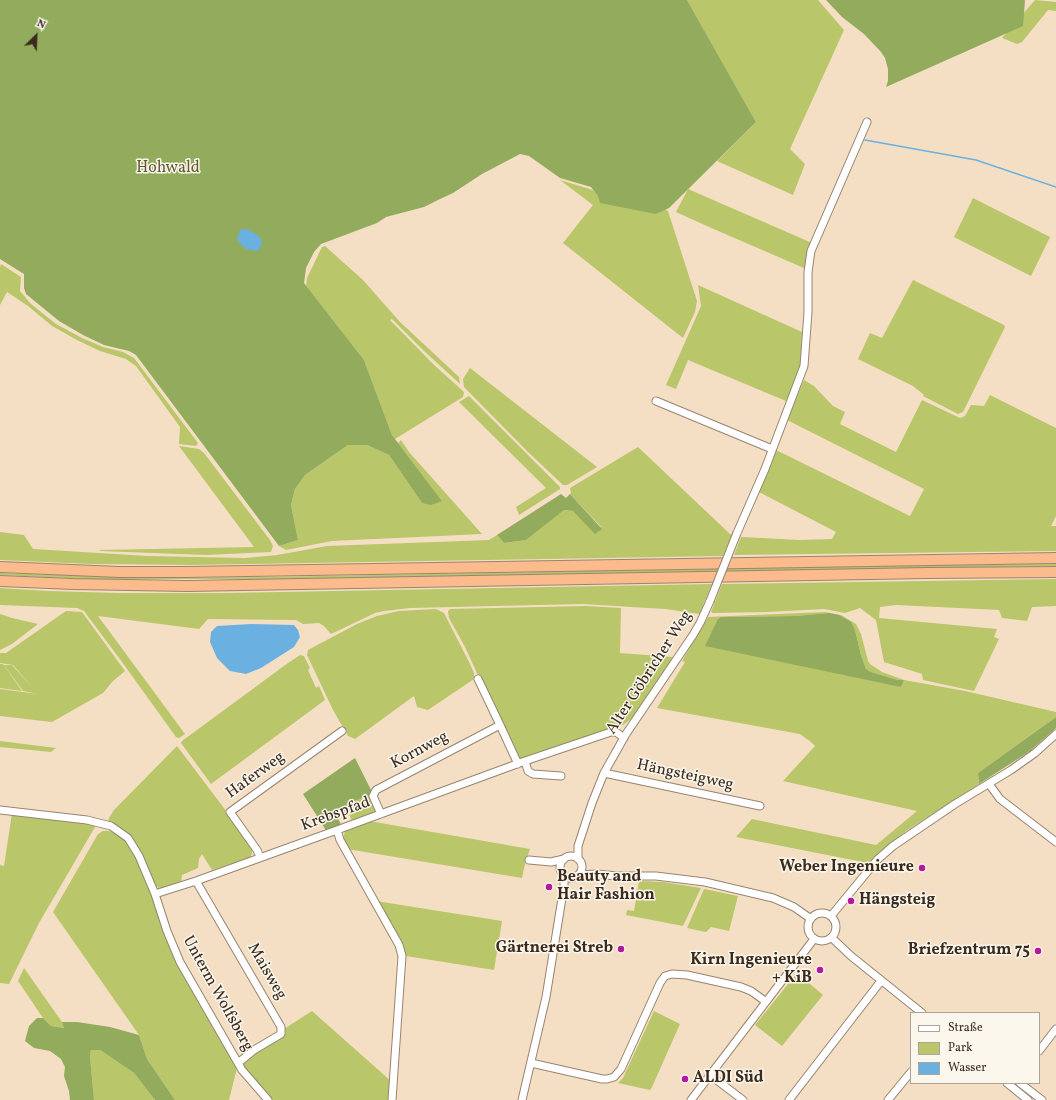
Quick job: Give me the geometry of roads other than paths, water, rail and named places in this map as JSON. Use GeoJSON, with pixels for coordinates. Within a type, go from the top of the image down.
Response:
{"type":"FeatureCollection","features":[{"type":"Feature","properties":{"kind":"highway"},"geometry":{"type":"LineString","coordinates":[[0,567],[120,572],[186,572],[1056,558]]}},
{"type":"Feature","properties":{"kind":"highway"},"geometry":{"type":"LineString","coordinates":[[0,580],[73,584],[187,586],[1056,572]]}},
{"type":"Feature","properties":{"kind":"street","name":"Alter Göbricher Weg"},"geometry":{"type":"LineString","coordinates":[[580,862],[578,846],[604,774],[624,738],[700,623],[765,469],[804,366],[808,312],[808,272],[812,251],[867,122]]}},
{"type":"Feature","properties":{"kind":"street"},"geometry":{"type":"LineString","coordinates":[[656,401],[772,449]]}},
{"type":"Feature","properties":{"kind":"street"},"geometry":{"type":"LineString","coordinates":[[478,679],[518,764]]}},
{"type":"Feature","properties":{"kind":"street","name":"Kornweg"},"geometry":{"type":"LineString","coordinates":[[382,814],[373,796],[376,790],[500,725]]}},
{"type":"Feature","properties":{"kind":"street","name":"Haferweg"},"geometry":{"type":"LineString","coordinates":[[260,857],[257,850],[230,812],[342,731]]}},
{"type":"Feature","properties":{"kind":"street","name":"Krebspfad"},"geometry":{"type":"LineString","coordinates":[[155,894],[196,881],[525,761],[611,732],[616,732],[624,738]]}},
{"type":"Feature","properties":{"kind":"street"},"geometry":{"type":"LineString","coordinates":[[831,916],[877,860],[919,828],[955,804],[990,784],[1035,752],[1056,734]]}},
{"type":"Feature","properties":{"kind":"street"},"geometry":{"type":"LineString","coordinates":[[525,761],[528,770],[533,774],[561,776]]}},
{"type":"Feature","properties":{"kind":"street","name":"Hängsteigweg"},"geometry":{"type":"LineString","coordinates":[[604,774],[760,806]]}},
{"type":"Feature","properties":{"kind":"street"},"geometry":{"type":"LineString","coordinates":[[990,784],[1000,799],[1056,842]]}},
{"type":"Feature","properties":{"kind":"street","name":"Unterm Wolfsberg"},"geometry":{"type":"LineString","coordinates":[[0,810],[87,820],[106,825],[117,830],[128,838],[133,845],[155,894],[167,931],[180,962],[242,1070],[268,1100]]}},
{"type":"Feature","properties":{"kind":"street"},"geometry":{"type":"LineString","coordinates":[[337,830],[340,840],[399,945],[402,956],[392,1100]]}},
{"type":"Feature","properties":{"kind":"street","name":"Alter Göbricher Weg"},"geometry":{"type":"LineString","coordinates":[[566,857],[578,846]]}},
{"type":"Feature","properties":{"kind":"street"},"geometry":{"type":"LineString","coordinates":[[560,868],[561,862],[566,857]]}},
{"type":"Feature","properties":{"kind":"street"},"geometry":{"type":"LineString","coordinates":[[529,860],[551,862],[566,857],[576,857],[580,862],[597,874]]}},
{"type":"Feature","properties":{"kind":"street"},"geometry":{"type":"LineString","coordinates":[[551,862],[560,868],[567,877]]}},
{"type":"Feature","properties":{"kind":"street"},"geometry":{"type":"LineString","coordinates":[[578,875],[582,870],[580,862]]}},
{"type":"Feature","properties":{"kind":"street"},"geometry":{"type":"LineString","coordinates":[[567,877],[597,874],[617,876],[656,876],[705,882],[773,898],[794,907],[811,919]]}},
{"type":"Feature","properties":{"kind":"street"},"geometry":{"type":"LineString","coordinates":[[522,1100],[546,997],[564,886],[567,877]]}},
{"type":"Feature","properties":{"kind":"street","name":"Maisweg"},"geometry":{"type":"LineString","coordinates":[[196,881],[282,1027],[281,1034],[254,1050],[238,1063]]}},
{"type":"Feature","properties":{"kind":"street"},"geometry":{"type":"LineString","coordinates":[[820,914],[831,916],[835,921],[836,927],[832,938],[822,941],[814,939],[808,929],[811,919],[820,914]]}},
{"type":"Feature","properties":{"kind":"street"},"geometry":{"type":"LineString","coordinates":[[832,938],[851,956],[921,1012]]}},
{"type":"Feature","properties":{"kind":"street"},"geometry":{"type":"LineString","coordinates":[[691,1100],[814,939]]}},
{"type":"Feature","properties":{"kind":"street"},"geometry":{"type":"LineString","coordinates":[[531,1063],[607,1079],[614,1077],[619,1072],[623,1064],[660,982],[665,976],[672,974],[687,975],[741,987],[751,991],[766,1001]]}},
{"type":"Feature","properties":{"kind":"street"},"geometry":{"type":"LineString","coordinates":[[789,1100],[881,981]]}},
{"type":"Feature","properties":{"kind":"street"},"geometry":{"type":"LineString","coordinates":[[1040,1050],[1056,1029]]}},
{"type":"Feature","properties":{"kind":"street"},"geometry":{"type":"LineString","coordinates":[[888,1100],[910,1073]]}},
{"type":"Feature","properties":{"kind":"street"},"geometry":{"type":"LineString","coordinates":[[710,1075],[743,1100]]}},
{"type":"Feature","properties":{"kind":"street"},"geometry":{"type":"LineString","coordinates":[[1010,1084],[1028,1100]]}},
{"type":"Feature","properties":{"kind":"street"},"geometry":{"type":"LineString","coordinates":[[1021,1084],[1042,1100]]}},
{"type":"Feature","properties":{"kind":"water"},"geometry":{"type":"Polygon","coordinates":[[[247,229],[260,237],[262,243],[258,251],[246,249],[237,240],[240,230],[247,229]]]}},
{"type":"Feature","properties":{"kind":"water"},"geometry":{"type":"Polygon","coordinates":[[[251,624],[294,625],[298,630],[300,637],[294,647],[261,668],[246,674],[230,671],[217,658],[210,642],[211,632],[217,626],[251,624]]]}},
{"type":"Feature","properties":{"kind":"waterway"},"geometry":{"type":"LineString","coordinates":[[865,140],[976,160],[1056,187]]}},
{"type":"Feature","properties":{"kind":"place","name":"Weber Ingenieure"},"geometry":{"type":"Point","coordinates":[922,868]}},
{"type":"Feature","properties":{"kind":"place","name":"Beauty and Hair Fashion"},"geometry":{"type":"Point","coordinates":[549,887]}},
{"type":"Feature","properties":{"kind":"place","name":"Hängsteig"},"geometry":{"type":"Point","coordinates":[851,901]}},
{"type":"Feature","properties":{"kind":"place","name":"Gärtnerei Streb"},"geometry":{"type":"Point","coordinates":[621,949]}},
{"type":"Feature","properties":{"kind":"place","name":"Briefzentrum 75"},"geometry":{"type":"Point","coordinates":[1038,951]}},
{"type":"Feature","properties":{"kind":"place","name":"Kirn Ingenieure + KiB"},"geometry":{"type":"Point","coordinates":[820,970]}},
{"type":"Feature","properties":{"kind":"place","name":"ALDI Süd"},"geometry":{"type":"Point","coordinates":[685,1079]}},
{"type":"Feature","properties":{"kind":"park label","name":"Hohwald"},"geometry":{"type":"Point","coordinates":[168,169]}}]}
